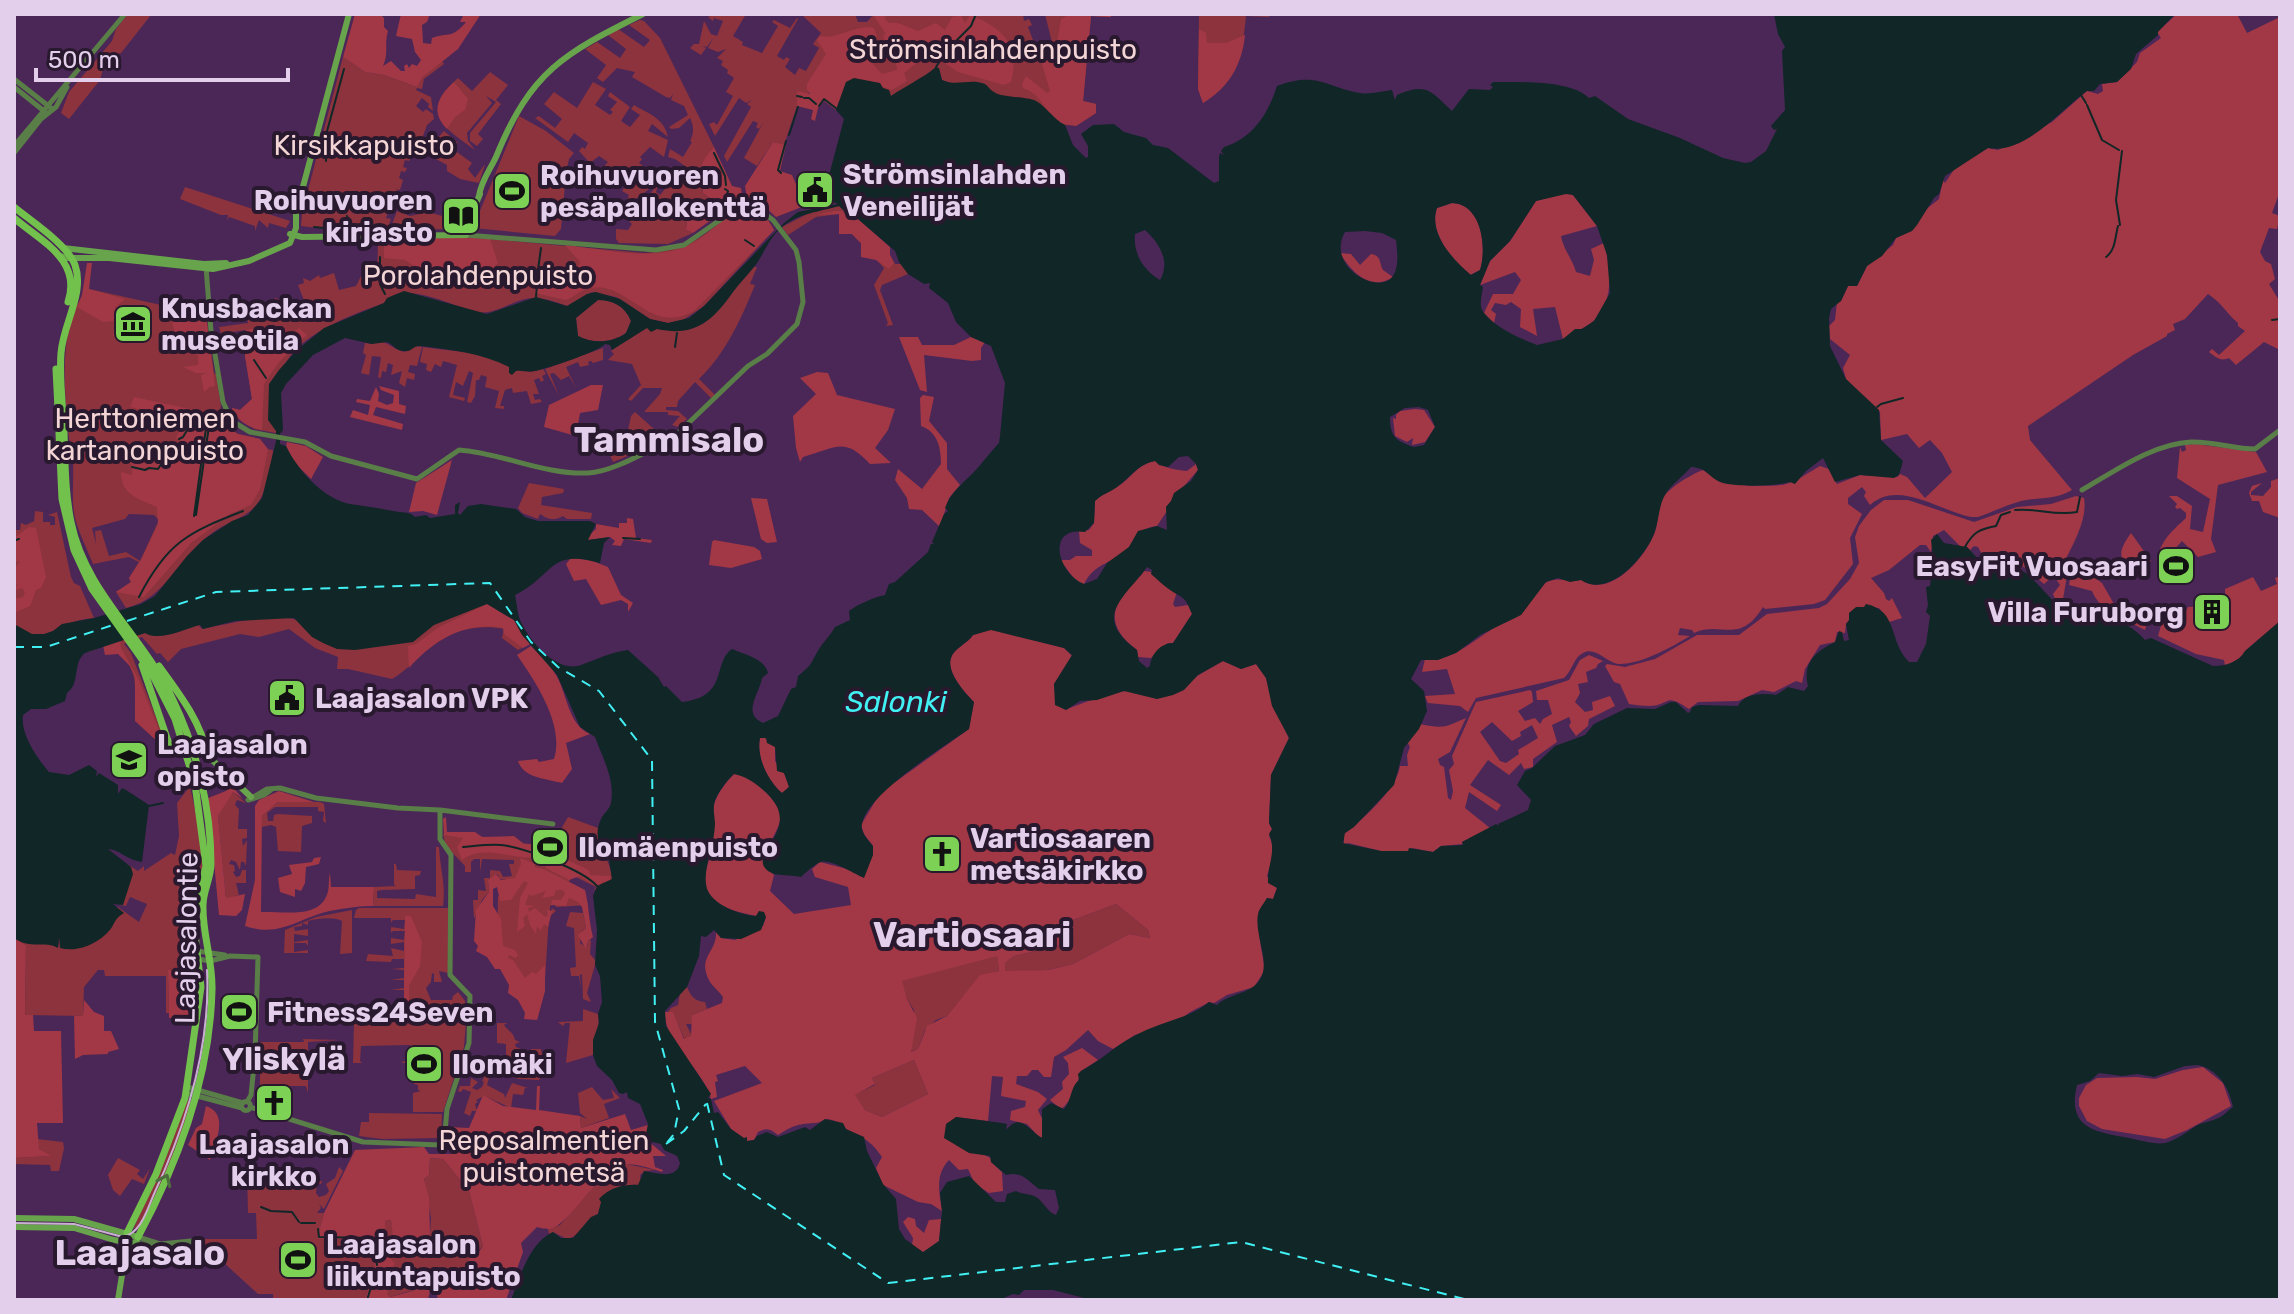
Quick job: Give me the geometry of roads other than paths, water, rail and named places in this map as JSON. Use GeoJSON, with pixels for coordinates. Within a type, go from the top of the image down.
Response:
{"type":"FeatureCollection","features":[{"type":"Feature","properties":{"kind":"main road"},"geometry":{"type":"LineString","coordinates":[[14,218],[61,251],[72,255],[204,267],[237,265],[288,245],[349,14]]}},
{"type":"Feature","properties":{"kind":"main road"},"geometry":{"type":"LineString","coordinates":[[293,235],[466,235],[479,196],[521,101],[540,79],[590,40],[643,14]]}},
{"type":"Feature","properties":{"kind":"main road"},"geometry":{"type":"LineString","coordinates":[[14,207],[61,251],[69,268],[72,290],[60,328],[56,359],[62,499],[77,560],[109,608]]}},
{"type":"Feature","properties":{"kind":"main road"},"geometry":{"type":"LineString","coordinates":[[69,268],[72,255]]}},
{"type":"Feature","properties":{"kind":"main road"},"geometry":{"type":"LineString","coordinates":[[72,255],[78,284],[64,330],[60,367],[69,508],[82,557],[109,608]]}},
{"type":"Feature","properties":{"kind":"main road","name":"Laajasalontie"},"geometry":{"type":"LineString","coordinates":[[109,608],[157,670],[189,738],[201,781],[211,866],[203,905],[212,1000],[198,1094],[167,1176],[123,1269],[117,1300]]}},
{"type":"Feature","properties":{"kind":"main road"},"geometry":{"type":"LineString","coordinates":[[133,641],[172,747],[206,755],[249,798]]}},
{"type":"Feature","properties":{"kind":"main road"},"geometry":{"type":"LineString","coordinates":[[133,641],[150,653],[177,692],[200,733],[206,755]]}},
{"type":"Feature","properties":{"kind":"main road","name":"Laajasalontie"},"geometry":{"type":"LineString","coordinates":[[117,1300],[116,1283],[126,1237],[164,1155],[186,1090],[201,987],[193,914],[206,866],[195,784],[183,740],[166,698],[133,641]]}},
{"type":"Feature","properties":{"kind":"main road"},"geometry":{"type":"LineString","coordinates":[[14,1218],[69,1218],[136,1240]]}},
{"type":"Feature","properties":{"kind":"main road"},"geometry":{"type":"LineString","coordinates":[[14,1227],[74,1228],[126,1237]]}},
{"type":"Feature","properties":{"kind":"street"},"geometry":{"type":"LineString","coordinates":[[14,146],[48,110],[62,100],[67,86],[125,14]]}},
{"type":"Feature","properties":{"kind":"street"},"geometry":{"type":"LineString","coordinates":[[14,79],[48,110]]}},
{"type":"Feature","properties":{"kind":"street"},"geometry":{"type":"LineString","coordinates":[[14,87],[48,110]]}},
{"type":"Feature","properties":{"kind":"street"},"geometry":{"type":"LineString","coordinates":[[14,153],[48,110]]}},
{"type":"Feature","properties":{"kind":"street"},"geometry":{"type":"LineString","coordinates":[[204,267],[223,402],[229,418],[243,430],[305,442],[345,460],[420,478],[451,456],[470,452],[559,470],[593,473],[658,446],[675,448],[677,434],[748,366],[767,354],[799,321],[803,302],[798,255],[779,228],[762,212],[748,208],[733,211],[693,240],[665,250],[466,235]]}},
{"type":"Feature","properties":{"kind":"street"},"geometry":{"type":"LineString","coordinates":[[2082,490],[2133,460],[2165,448],[2193,442],[2255,449],[2280,430]]}},
{"type":"Feature","properties":{"kind":"street"},"geometry":{"type":"LineString","coordinates":[[658,446],[660,432],[677,434]]}},
{"type":"Feature","properties":{"kind":"street"},"geometry":{"type":"LineString","coordinates":[[249,798],[255,799],[271,790],[284,788],[310,797],[553,824]]}},
{"type":"Feature","properties":{"kind":"street"},"geometry":{"type":"LineString","coordinates":[[186,1090],[369,1143],[440,1145],[445,1141],[447,1109],[469,1039],[470,996],[450,975],[451,855],[440,839],[440,810]]}},
{"type":"Feature","properties":{"kind":"street"},"geometry":{"type":"LineString","coordinates":[[198,955],[258,957],[255,1056],[251,1095],[246,1105]]}},
{"type":"Feature","properties":{"kind":"street"},"geometry":{"type":"LineString","coordinates":[[136,1240],[160,1244],[192,1242],[162,1247],[136,1240]]}},
{"type":"Feature","properties":{"kind":"water","name":"Salonki"},"geometry":{"type":"Polygon","coordinates":[[[1774,14],[2175,14],[2158,35],[2136,54],[2131,69],[2117,82],[2100,84],[2094,91],[2087,91],[2028,138],[2015,145],[1988,148],[1945,176],[1939,194],[1912,231],[1896,238],[1882,256],[1867,266],[1857,286],[1848,286],[1841,301],[1831,309],[1830,346],[1846,379],[1879,410],[1881,440],[1903,461],[1899,475],[1894,478],[1860,475],[1835,482],[1823,458],[1795,484],[1743,485],[1718,481],[1704,470],[1691,467],[1665,495],[1651,541],[1626,572],[1603,584],[1558,578],[1546,582],[1521,615],[1480,635],[1456,653],[1438,660],[1421,660],[1411,679],[1424,691],[1427,711],[1419,729],[1404,748],[1394,785],[1345,833],[1343,843],[1381,851],[1408,851],[1409,848],[1433,852],[1441,846],[1463,845],[1462,842],[1528,810],[1531,800],[1517,785],[1525,771],[1555,746],[1585,735],[1594,724],[1627,708],[1655,709],[1676,702],[1688,713],[1692,707],[1699,705],[1738,706],[1749,696],[1776,695],[1788,687],[1804,691],[1808,686],[1807,671],[1812,659],[1835,642],[1839,631],[1844,641],[1849,640],[1846,624],[1849,613],[1856,607],[1866,604],[1884,613],[1902,654],[1909,662],[1917,662],[1926,644],[1930,616],[1926,612],[1926,587],[1930,586],[1931,540],[1937,534],[1944,543],[1967,547],[1979,560],[2017,568],[2029,575],[2059,607],[2065,601],[2108,616],[2128,626],[2145,640],[2151,638],[2213,666],[2236,661],[2280,621],[2280,1300],[1092,1300],[1053,1290],[1024,1290],[1019,1295],[1013,1294],[999,1300],[511,1300],[526,1262],[545,1237],[553,1232],[561,1238],[573,1238],[591,1217],[598,1214],[599,1199],[607,1192],[622,1186],[638,1185],[644,1171],[671,1174],[680,1163],[677,1156],[664,1150],[661,1144],[648,1141],[648,1124],[640,1104],[628,1098],[627,1092],[619,1093],[612,1080],[597,1066],[593,1055],[593,1040],[602,1002],[600,976],[595,965],[597,930],[593,896],[597,886],[612,879],[609,860],[606,860],[598,836],[601,819],[611,803],[608,769],[595,737],[580,727],[557,675],[522,635],[514,620],[487,604],[434,625],[413,642],[355,650],[337,649],[323,643],[312,637],[294,618],[235,621],[203,629],[200,625],[158,636],[145,633],[85,653],[65,701],[46,709],[31,709],[23,715],[24,730],[49,772],[69,775],[89,765],[97,771],[96,777],[99,773],[118,785],[118,794],[122,788],[149,805],[142,862],[108,849],[131,867],[133,874],[123,905],[113,904],[124,913],[95,942],[81,948],[67,949],[60,948],[59,937],[58,948],[26,944],[14,938],[14,624],[32,634],[44,634],[62,624],[141,604],[155,596],[203,540],[232,521],[248,515],[262,498],[276,441],[276,431],[268,420],[269,384],[297,350],[324,328],[384,303],[387,298],[404,291],[487,314],[536,297],[567,306],[596,292],[620,299],[650,319],[668,323],[689,318],[784,223],[798,212],[838,204],[823,198],[844,119],[836,110],[846,82],[854,78],[880,83],[891,96],[936,67],[942,80],[953,83],[979,82],[998,94],[1036,101],[1065,125],[1073,145],[1086,158],[1088,146],[1081,134],[1093,125],[1114,124],[1124,132],[1146,138],[1153,145],[1168,148],[1214,183],[1219,181],[1219,157],[1220,153],[1224,155],[1221,151],[1224,147],[1243,138],[1258,124],[1277,86],[1302,80],[1364,93],[1392,90],[1395,100],[1397,95],[1422,89],[1433,94],[1452,111],[1469,89],[1490,90],[1493,82],[1557,85],[1581,92],[1589,98],[1595,96],[1628,119],[1723,158],[1745,163],[1766,151],[1777,129],[1771,126],[1785,110],[1782,51],[1785,47],[1778,34],[1774,14]],[[1573,195],[1536,201],[1510,241],[1490,261],[1480,285],[1483,287],[1482,310],[1501,328],[1537,345],[1563,339],[1575,329],[1582,329],[1594,321],[1610,293],[1607,255],[1597,226],[1573,195]],[[1452,203],[1437,208],[1435,217],[1439,236],[1450,254],[1471,275],[1480,270],[1482,239],[1470,211],[1452,203]],[[839,206],[794,219],[777,232],[725,303],[701,325],[682,331],[657,329],[651,332],[647,328],[612,350],[610,345],[605,344],[541,370],[516,371],[512,375],[509,367],[466,353],[421,346],[401,351],[387,342],[372,344],[345,338],[313,355],[286,384],[281,393],[283,430],[280,444],[286,446],[304,473],[321,490],[350,504],[430,518],[455,514],[455,505],[460,502],[460,515],[468,506],[481,504],[516,509],[525,517],[538,521],[590,521],[596,524],[588,540],[610,537],[604,543],[600,563],[583,559],[561,561],[515,595],[520,620],[536,645],[553,660],[572,666],[628,650],[682,702],[707,694],[717,679],[722,662],[732,649],[754,658],[766,668],[768,673],[762,678],[752,708],[753,714],[763,723],[778,716],[791,689],[796,687],[798,676],[809,666],[835,627],[850,620],[849,611],[885,595],[889,584],[928,552],[948,511],[945,508],[950,497],[999,443],[1000,436],[1005,383],[991,346],[971,337],[956,322],[948,303],[929,288],[930,283],[924,284],[908,274],[895,251],[858,219],[853,219],[839,206]],[[1145,230],[1135,234],[1140,260],[1160,280],[1164,259],[1145,230]],[[1345,232],[1341,245],[1343,257],[1358,276],[1380,283],[1389,280],[1395,272],[1396,240],[1382,233],[1345,232]],[[598,300],[576,318],[578,336],[584,339],[615,339],[626,333],[631,321],[618,305],[598,300]],[[1419,407],[1405,408],[1390,417],[1395,437],[1414,447],[1424,445],[1435,427],[1428,410],[1419,407]],[[1188,456],[1179,457],[1168,467],[1155,461],[1139,468],[1095,501],[1094,523],[1085,532],[1072,532],[1064,536],[1060,543],[1062,562],[1075,579],[1084,584],[1097,579],[1107,563],[1129,547],[1138,531],[1157,526],[1167,530],[1166,507],[1174,493],[1191,481],[1198,470],[1188,456]],[[1147,567],[1116,607],[1116,627],[1137,650],[1139,661],[1147,668],[1157,650],[1173,643],[1192,614],[1184,599],[1151,574],[1152,570],[1147,567]],[[991,630],[973,635],[955,651],[950,664],[957,682],[974,702],[969,729],[891,785],[867,812],[862,827],[873,846],[873,855],[864,878],[825,862],[816,864],[801,877],[768,871],[763,861],[779,826],[779,814],[774,802],[746,778],[734,774],[728,780],[714,805],[715,824],[706,884],[711,896],[722,905],[756,916],[759,911],[764,912],[766,917],[761,930],[741,939],[721,938],[714,930],[706,937],[701,936],[699,956],[687,987],[665,1011],[666,1026],[711,1094],[708,1098],[711,1099],[714,1113],[718,1112],[731,1129],[747,1137],[747,1141],[767,1132],[778,1137],[805,1127],[810,1130],[825,1119],[843,1123],[846,1129],[864,1137],[867,1151],[883,1184],[896,1199],[899,1229],[905,1239],[923,1252],[939,1241],[940,1193],[947,1182],[969,1176],[996,1202],[1005,1202],[1007,1194],[1016,1191],[1036,1197],[1056,1215],[1059,1208],[1055,1190],[1039,1189],[1020,1175],[1006,1175],[991,1162],[990,1156],[969,1153],[944,1138],[946,1124],[956,1117],[1007,1124],[1006,1130],[1020,1123],[1042,1138],[1042,1109],[1051,1103],[1064,1109],[1081,1071],[1134,1036],[1193,1012],[1209,1002],[1217,1005],[1250,989],[1259,981],[1264,966],[1258,914],[1267,898],[1273,899],[1277,888],[1268,883],[1272,852],[1269,834],[1272,829],[1269,823],[1271,775],[1289,738],[1272,706],[1266,678],[1256,664],[1241,669],[1223,661],[1198,675],[1184,690],[1157,699],[1124,691],[1097,700],[1080,701],[1066,710],[1055,705],[1054,684],[1072,655],[1064,648],[991,630]],[[760,738],[762,761],[772,782],[782,793],[789,787],[784,773],[777,771],[775,747],[767,743],[766,738],[760,738]],[[2185,1066],[2154,1077],[2138,1074],[2122,1076],[2099,1073],[2090,1081],[2077,1085],[2075,1100],[2080,1120],[2106,1134],[2161,1143],[2219,1118],[2233,1107],[2222,1081],[2205,1067],[2185,1066]]]}},
{"type":"Feature","properties":{"kind":"waterway"},"geometry":{"type":"LineString","coordinates":[[936,67],[947,50],[971,26],[976,14]]}},
{"type":"Feature","properties":{"kind":"waterway"},"geometry":{"type":"LineString","coordinates":[[326,161],[326,135],[344,69]]}},
{"type":"Feature","properties":{"kind":"waterway"},"geometry":{"type":"LineString","coordinates":[[2081,95],[2086,103]]}},
{"type":"Feature","properties":{"kind":"waterway"},"geometry":{"type":"LineString","coordinates":[[797,96],[802,97]]}},
{"type":"Feature","properties":{"kind":"waterway"},"geometry":{"type":"LineString","coordinates":[[804,98],[816,104]]}},
{"type":"Feature","properties":{"kind":"waterway"},"geometry":{"type":"LineString","coordinates":[[819,106],[824,99],[837,109]]}},
{"type":"Feature","properties":{"kind":"waterway"},"geometry":{"type":"LineString","coordinates":[[2087,105],[2102,140],[2119,150]]}},
{"type":"Feature","properties":{"kind":"waterway"},"geometry":{"type":"LineString","coordinates":[[789,135],[798,107]]}},
{"type":"Feature","properties":{"kind":"waterway"},"geometry":{"type":"LineString","coordinates":[[781,173],[778,170],[786,141]]}},
{"type":"Feature","properties":{"kind":"waterway"},"geometry":{"type":"LineString","coordinates":[[2120,225],[2116,200],[2122,151]]}},
{"type":"Feature","properties":{"kind":"waterway"},"geometry":{"type":"LineString","coordinates":[[714,153],[726,185]]}},
{"type":"Feature","properties":{"kind":"waterway"},"geometry":{"type":"LineString","coordinates":[[725,189],[728,191],[726,209]]}},
{"type":"Feature","properties":{"kind":"waterway"},"geometry":{"type":"LineString","coordinates":[[347,216],[352,229]]}},
{"type":"Feature","properties":{"kind":"waterway"},"geometry":{"type":"LineString","coordinates":[[2106,257],[2113,247],[2118,226]]}},
{"type":"Feature","properties":{"kind":"waterway"},"geometry":{"type":"LineString","coordinates":[[314,227],[371,228]]}},
{"type":"Feature","properties":{"kind":"waterway"},"geometry":{"type":"LineString","coordinates":[[745,240],[754,246]]}},
{"type":"Feature","properties":{"kind":"waterway"},"geometry":{"type":"LineString","coordinates":[[538,270],[541,248]]}},
{"type":"Feature","properties":{"kind":"waterway"},"geometry":{"type":"LineString","coordinates":[[380,257],[380,284],[385,294]]}},
{"type":"Feature","properties":{"kind":"waterway"},"geometry":{"type":"LineString","coordinates":[[536,297],[538,273]]}},
{"type":"Feature","properties":{"kind":"waterway"},"geometry":{"type":"LineString","coordinates":[[2272,320],[2280,319]]}},
{"type":"Feature","properties":{"kind":"waterway"},"geometry":{"type":"LineString","coordinates":[[675,347],[677,333]]}},
{"type":"Feature","properties":{"kind":"waterway"},"geometry":{"type":"LineString","coordinates":[[254,360],[266,378]]}},
{"type":"Feature","properties":{"kind":"waterway"},"geometry":{"type":"LineString","coordinates":[[1877,407],[1903,398]]}},
{"type":"Feature","properties":{"kind":"waterway"},"geometry":{"type":"LineString","coordinates":[[194,418],[196,413]]}},
{"type":"Feature","properties":{"kind":"waterway"},"geometry":{"type":"LineString","coordinates":[[179,439],[192,422]]}},
{"type":"Feature","properties":{"kind":"waterway"},"geometry":{"type":"LineString","coordinates":[[196,515],[209,426]]}},
{"type":"Feature","properties":{"kind":"waterway"},"geometry":{"type":"LineString","coordinates":[[194,516],[206,428]]}},
{"type":"Feature","properties":{"kind":"waterway"},"geometry":{"type":"LineString","coordinates":[[132,467],[158,469],[168,454]]}},
{"type":"Feature","properties":{"kind":"waterway"},"geometry":{"type":"LineString","coordinates":[[2015,510],[2077,512],[2080,497]]}},
{"type":"Feature","properties":{"kind":"waterway"},"geometry":{"type":"LineString","coordinates":[[139,597],[159,563],[181,541],[243,511]]}},
{"type":"Feature","properties":{"kind":"waterway"},"geometry":{"type":"LineString","coordinates":[[1965,547],[1974,535],[1996,526],[2001,515],[2010,512]]}},
{"type":"Feature","properties":{"kind":"waterway"},"geometry":{"type":"LineString","coordinates":[[623,538],[640,539]]}},
{"type":"Feature","properties":{"kind":"waterway"},"geometry":{"type":"LineString","coordinates":[[149,806],[163,803]]}},
{"type":"Feature","properties":{"kind":"waterway"},"geometry":{"type":"LineString","coordinates":[[463,847],[496,845],[523,850],[552,860],[597,886]]}},
{"type":"Feature","properties":{"kind":"waterway"},"geometry":{"type":"LineString","coordinates":[[261,1207],[292,1212],[299,1222]]}},
{"type":"Feature","properties":{"kind":"waterway"},"geometry":{"type":"LineString","coordinates":[[301,1223],[315,1223]]}},
{"type":"Feature","properties":{"kind":"waterway"},"geometry":{"type":"LineString","coordinates":[[318,1229],[319,1237],[372,1238]]}},
{"type":"Feature","properties":{"kind":"waterway"},"geometry":{"type":"LineString","coordinates":[[387,1238],[388,1249]]}},
{"type":"Feature","properties":{"kind":"waterway"},"geometry":{"type":"LineString","coordinates":[[373,1242],[377,1265]]}},
{"type":"Feature","properties":{"kind":"waterway"},"geometry":{"type":"LineString","coordinates":[[367,1300],[377,1268]]}},
{"type":"Feature","properties":{"kind":"tram line"},"geometry":{"type":"LineString","coordinates":[[14,1223],[74,1224],[123,1237],[139,1226],[176,1141],[194,1085],[205,1028],[207,970]]}},
{"type":"Feature","properties":{"kind":"place","name":"Strömsinlahden Veneilijät"},"geometry":{"type":"Point","coordinates":[815,190]}},
{"type":"Feature","properties":{"kind":"place","name":"Roihuvuoren pesäpallokenttä"},"geometry":{"type":"Point","coordinates":[512,191]}},
{"type":"Feature","properties":{"kind":"place","name":"Roihuvuoren kirjasto"},"geometry":{"type":"Point","coordinates":[461,216]}},
{"type":"Feature","properties":{"kind":"place","name":"Knusbackan museotila"},"geometry":{"type":"Point","coordinates":[133,324]}},
{"type":"Feature","properties":{"kind":"place","name":"EasyFit Vuosaari"},"geometry":{"type":"Point","coordinates":[2176,566]}},
{"type":"Feature","properties":{"kind":"place","name":"Villa Furuborg"},"geometry":{"type":"Point","coordinates":[2212,612]}},
{"type":"Feature","properties":{"kind":"place","name":"Laajasalon VPK"},"geometry":{"type":"Point","coordinates":[287,698]}},
{"type":"Feature","properties":{"kind":"place","name":"Laajasalon opisto"},"geometry":{"type":"Point","coordinates":[129,760]}},
{"type":"Feature","properties":{"kind":"place","name":"Ilomäenpuisto"},"geometry":{"type":"Point","coordinates":[550,847]}},
{"type":"Feature","properties":{"kind":"place","name":"Vartiosaaren metsäkirkko"},"geometry":{"type":"Point","coordinates":[942,854]}},
{"type":"Feature","properties":{"kind":"place","name":"Fitness24Seven"},"geometry":{"type":"Point","coordinates":[239,1012]}},
{"type":"Feature","properties":{"kind":"place","name":"Ilomäki"},"geometry":{"type":"Point","coordinates":[424,1064]}},
{"type":"Feature","properties":{"kind":"place","name":"Laajasalon kirkko"},"geometry":{"type":"Point","coordinates":[274,1103]}},
{"type":"Feature","properties":{"kind":"place","name":"Laajasalon liikuntapuisto"},"geometry":{"type":"Point","coordinates":[298,1260]}},
{"type":"Feature","properties":{"kind":"district","name":"Tammisalo"},"geometry":{"type":"Point","coordinates":[669,439]}},
{"type":"Feature","properties":{"kind":"district","name":"Vartiosaari"},"geometry":{"type":"Point","coordinates":[972,934]}},
{"type":"Feature","properties":{"kind":"district","name":"Yliskylä"},"geometry":{"type":"Point","coordinates":[284,1059]}},
{"type":"Feature","properties":{"kind":"district","name":"Laajasalo"},"geometry":{"type":"Point","coordinates":[140,1252]}},
{"type":"Feature","properties":{"kind":"park label","name":"Strömsinlahdenpuisto"},"geometry":{"type":"Point","coordinates":[993,49]}},
{"type":"Feature","properties":{"kind":"park label","name":"Kirsikkapuisto"},"geometry":{"type":"Point","coordinates":[364,145]}},
{"type":"Feature","properties":{"kind":"park label","name":"Porolahdenpuisto"},"geometry":{"type":"Point","coordinates":[478,275]}},
{"type":"Feature","properties":{"kind":"park label","name":"Herttoniemen kartanonpuisto"},"geometry":{"type":"Point","coordinates":[145,434]}},
{"type":"Feature","properties":{"kind":"park label","name":"Reposalmentien puistometsä"},"geometry":{"type":"Point","coordinates":[544,1156]}}]}
